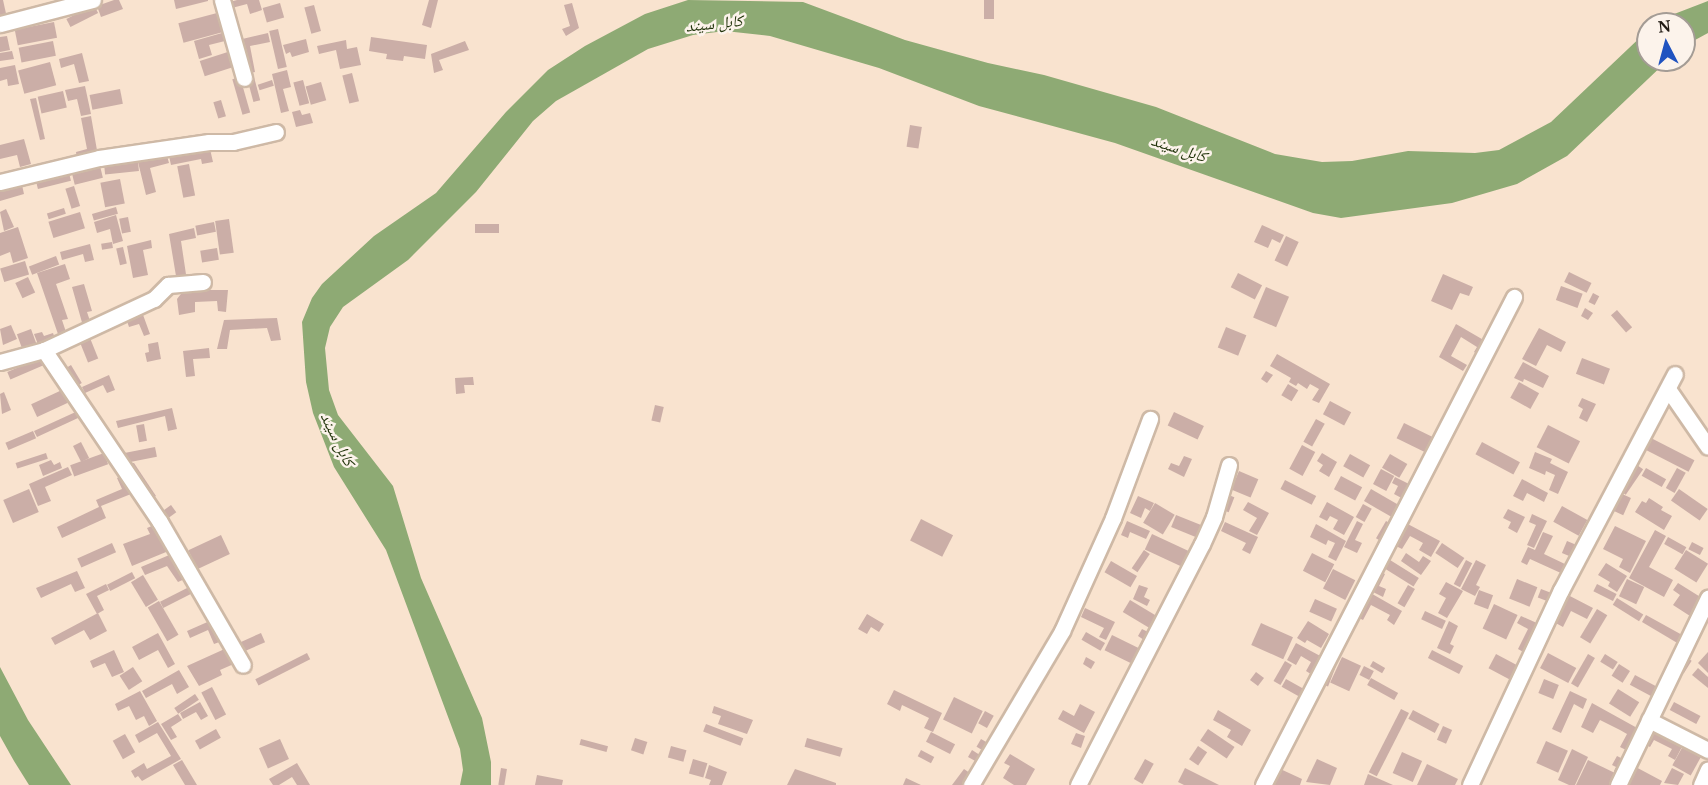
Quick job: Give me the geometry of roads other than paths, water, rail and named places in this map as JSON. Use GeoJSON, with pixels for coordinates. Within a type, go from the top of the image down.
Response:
{"type":"FeatureCollection","features":[{"type":"Feature","properties":{"kind":"street"},"geometry":{"type":"LineString","coordinates":[[0,24],[93,0]]}},
{"type":"Feature","properties":{"kind":"street"},"geometry":{"type":"LineString","coordinates":[[222,0],[244,78]]}},
{"type":"Feature","properties":{"kind":"street"},"geometry":{"type":"LineString","coordinates":[[0,182],[99,158],[210,142],[233,142],[276,132]]}},
{"type":"Feature","properties":{"kind":"street"},"geometry":{"type":"LineString","coordinates":[[0,362],[44,350],[154,299],[168,285],[203,282]]}},
{"type":"Feature","properties":{"kind":"street"},"geometry":{"type":"LineString","coordinates":[[1263,785],[1514,297]]}},
{"type":"Feature","properties":{"kind":"street"},"geometry":{"type":"LineString","coordinates":[[44,350],[160,522],[243,665]]}},
{"type":"Feature","properties":{"kind":"street"},"geometry":{"type":"LineString","coordinates":[[1470,785],[1562,590],[1675,374]]}},
{"type":"Feature","properties":{"kind":"street"},"geometry":{"type":"LineString","coordinates":[[1668,389],[1708,447]]}},
{"type":"Feature","properties":{"kind":"street"},"geometry":{"type":"LineString","coordinates":[[971,785],[1062,631],[1113,518],[1150,419]]}},
{"type":"Feature","properties":{"kind":"street"},"geometry":{"type":"LineString","coordinates":[[1078,785],[1202,544],[1214,518],[1229,465]]}},
{"type":"Feature","properties":{"kind":"street"},"geometry":{"type":"LineString","coordinates":[[1618,785],[1708,598]]}},
{"type":"Feature","properties":{"kind":"street"},"geometry":{"type":"LineString","coordinates":[[1649,720],[1708,750]]}},
{"type":"Feature","properties":{"kind":"street"},"geometry":{"type":"LineString","coordinates":[[1701,785],[1708,769]]}},
{"type":"Feature","properties":{"kind":"water","name":"کابل سيند"},"geometry":{"type":"Polygon","coordinates":[[[688,0],[803,2],[905,40],[988,63],[1044,75],[1156,107],[1275,154],[1322,162],[1352,161],[1408,151],[1475,153],[1499,150],[1551,122],[1636,41],[1636,72],[1655,72],[1567,156],[1517,184],[1452,203],[1341,218],[1313,213],[1115,143],[979,106],[879,68],[770,36],[725,31],[693,35],[648,49],[556,101],[533,121],[476,192],[408,260],[343,307],[330,327],[325,348],[329,390],[338,415],[393,486],[421,578],[482,718],[491,762],[491,785],[460,785],[463,770],[460,749],[386,550],[334,467],[313,413],[306,382],[302,322],[312,298],[322,284],[374,236],[436,193],[506,112],[548,70],[585,46],[645,14],[688,0]]]}},
{"type":"Feature","properties":{"kind":"water"},"geometry":{"type":"Polygon","coordinates":[[[1708,1],[1708,33],[1696,40],[1696,12],[1679,12],[1708,1]]]}},
{"type":"Feature","properties":{"kind":"water"},"geometry":{"type":"Polygon","coordinates":[[[0,667],[28,720],[71,785],[29,785],[14,761],[0,736],[0,667]]]}}]}
